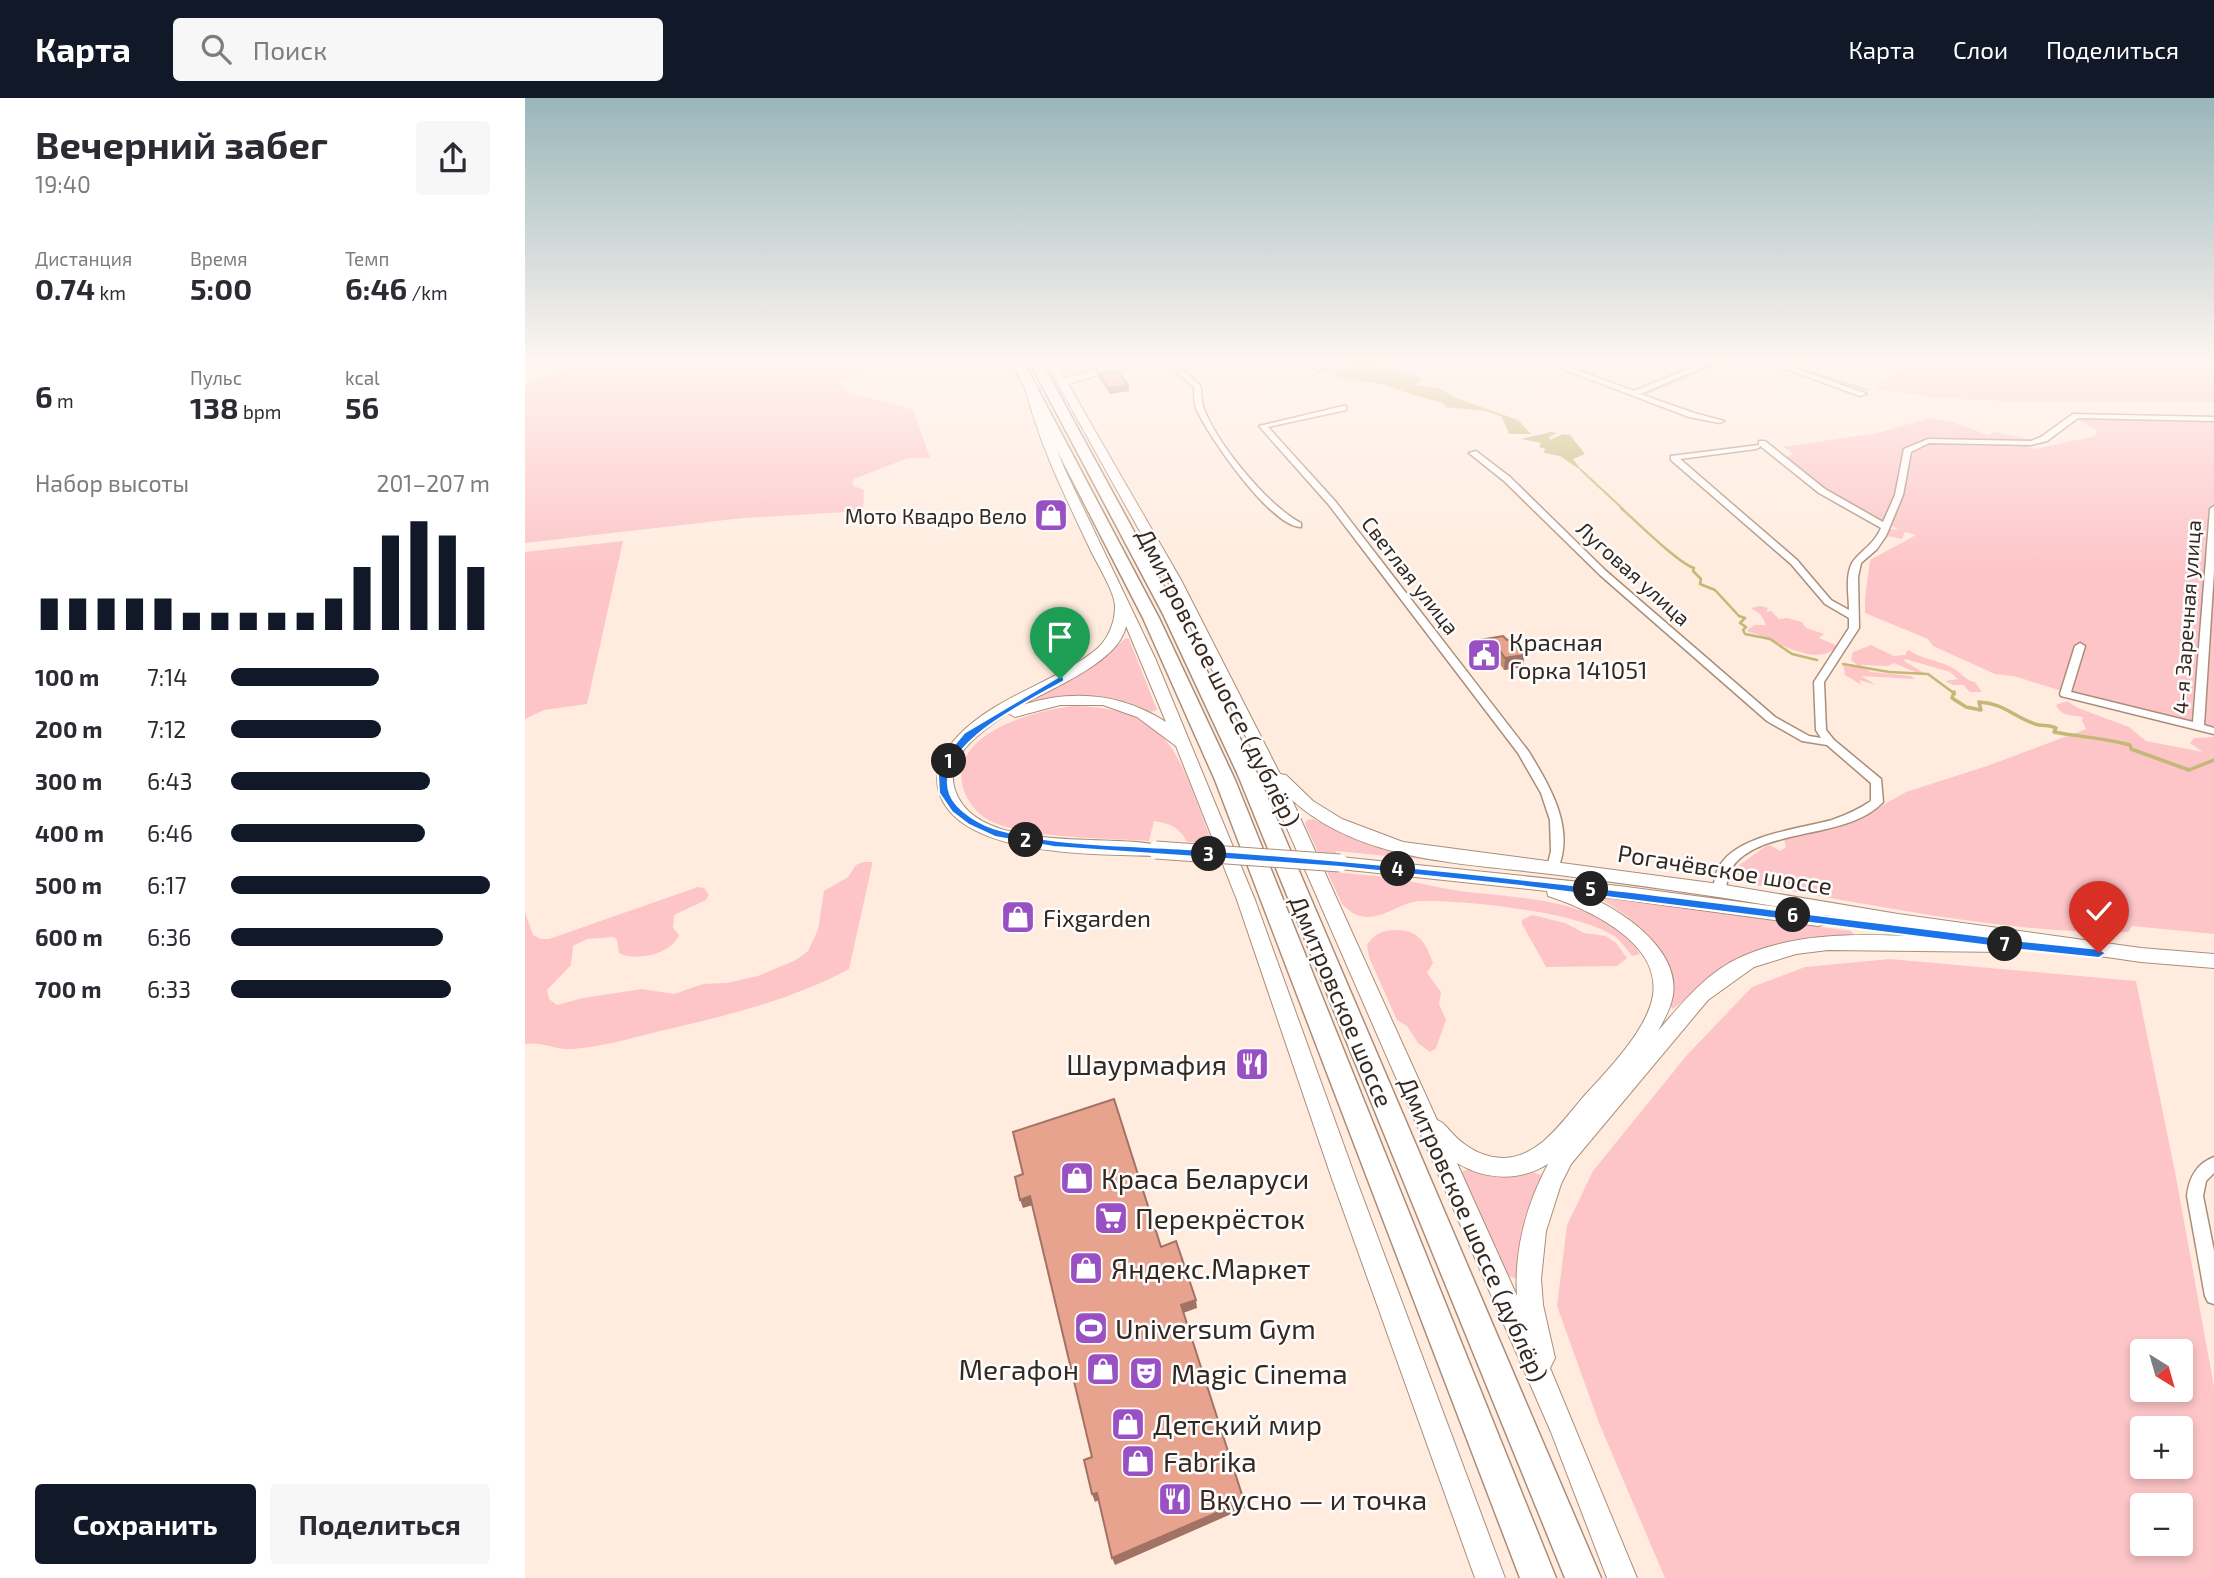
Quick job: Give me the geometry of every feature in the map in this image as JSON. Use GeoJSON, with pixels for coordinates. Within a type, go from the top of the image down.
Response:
{"type":"FeatureCollection","features":[{"type":"Feature","properties":{"kind":"highway","name":"Дмитровское шоссе"},"geometry":{"type":"LineString","coordinates":[[1054,430],[1151,618],[1225,780],[1538,1578]]}},
{"type":"Feature","properties":{"kind":"highway","name":"Дмитровское шоссе"},"geometry":{"type":"LineString","coordinates":[[1072,430],[1171,614],[1248,775],[1583,1578]]}},
{"type":"Feature","properties":{"kind":"main road"},"geometry":{"type":"LineString","coordinates":[[1043,430],[1059,470],[1123,603],[1187,750],[1246,900],[1344,1179],[1490,1578]]}},
{"type":"Feature","properties":{"kind":"main road","name":"Дмитровское шоссе (дублёр)"},"geometry":{"type":"LineString","coordinates":[[1089,430],[1174,580],[1262,753],[1563,1428],[1622,1578]]}},
{"type":"Feature","properties":{"kind":"main road"},"geometry":{"type":"LineString","coordinates":[[1123,603],[1117,634],[1100,653],[988,721],[950,757],[944,775],[944,793],[956,809],[973,823],[995,833],[1023,839],[1340,863],[1521,882],[2022,946]]}},
{"type":"Feature","properties":{"kind":"main road"},"geometry":{"type":"LineString","coordinates":[[988,721],[1023,709],[1057,702],[1108,701],[1127,705],[1148,715],[1163,725],[1187,750]]}},
{"type":"Feature","properties":{"kind":"main road","name":"Рогачёвское шоссе"},"geometry":{"type":"LineString","coordinates":[[1262,753],[1295,796],[1315,813],[1337,826],[1402,848],[1719,890],[1898,921],[2141,955],[2214,961]]}},
{"type":"Feature","properties":{"kind":"main road"},"geometry":{"type":"LineString","coordinates":[[1420,1108],[1437,1132],[1466,1157],[1481,1165],[1507,1169],[1525,1166],[1549,1151],[1645,1037],[1658,1014],[1663,996],[1661,972],[1636,934],[1617,919],[1595,908],[1566,895],[1521,882]]}},
{"type":"Feature","properties":{"kind":"main road"},"geometry":{"type":"LineString","coordinates":[[1563,1428],[1528,1306],[1528,1251],[1533,1223],[1551,1178],[1563,1157],[1701,995],[1747,962],[1795,947],[1860,942],[2022,946],[2141,955]]}},
{"type":"Feature","properties":{"kind":"street"},"geometry":{"type":"LineString","coordinates":[[1213,430],[1235,462],[1274,509],[1286,521],[1298,525]]}},
{"type":"Feature","properties":{"kind":"street","name":"Светлая улица"},"geometry":{"type":"LineString","coordinates":[[1267,430],[1332,503],[1523,752],[1549,796],[1559,824],[1559,849],[1553,868]]}},
{"type":"Feature","properties":{"kind":"street"},"geometry":{"type":"LineString","coordinates":[[1719,890],[1724,868],[1744,849],[1848,820],[1869,810],[1877,802],[1877,782],[1830,742],[1821,730],[1819,682],[1854,622],[1851,594],[1857,562],[1874,547],[1885,527],[1899,495],[1907,451],[1928,442],[2031,443],[2044,439],[2056,430]]}},
{"type":"Feature","properties":{"kind":"street"},"geometry":{"type":"LineString","coordinates":[[1854,622],[1828,602],[1794,562],[1674,458],[1759,445],[1822,491],[1885,527]]}},
{"type":"Feature","properties":{"kind":"street","name":"Луговая улица"},"geometry":{"type":"LineString","coordinates":[[1473,453],[1507,479],[1603,573],[1771,719],[1806,739],[1830,742]]}},
{"type":"Feature","properties":{"kind":"street","name":"4-я Заречная улица"},"geometry":{"type":"LineString","coordinates":[[2197,727],[2213,509]]}},
{"type":"Feature","properties":{"kind":"street"},"geometry":{"type":"LineString","coordinates":[[2080,646],[2065,694],[2214,731]]}},
{"type":"Feature","properties":{"kind":"street"},"geometry":{"type":"LineString","coordinates":[[2214,1164],[2202,1171],[2196,1182],[2195,1196],[2214,1296]]}},
{"type":"Feature","properties":{"kind":"shaded area"},"geometry":{"type":"Polygon","coordinates":[[[525,430],[920,430],[930,458],[908,458],[854,479],[852,485],[864,490],[863,511],[743,518],[525,543],[525,430]]]}},
{"type":"Feature","properties":{"kind":"shaded area"},"geometry":{"type":"Polygon","coordinates":[[[1507,430],[1527,430],[1531,434],[1509,434],[1507,430]]]}},
{"type":"Feature","properties":{"kind":"shaded area"},"geometry":{"type":"Polygon","coordinates":[[[1887,430],[1975,430],[1988,435],[1995,432],[2033,440],[2028,447],[2035,449],[2095,436],[2097,430],[2214,430],[2214,734],[2061,696],[2062,691],[2014,676],[1995,674],[1933,646],[1928,639],[1865,613],[1870,560],[1916,535],[1905,532],[1902,539],[1887,536],[1890,529],[1899,530],[1823,489],[1785,457],[1794,454],[1783,447],[1887,430]]]}},
{"type":"Feature","properties":{"kind":"shaded area"},"geometry":{"type":"Polygon","coordinates":[[[1557,433],[1549,437],[1550,440],[1563,434],[1570,435],[1585,454],[1573,459],[1582,471],[1560,456],[1544,453],[1545,449],[1539,447],[1541,443],[1521,439],[1557,433]]]}},
{"type":"Feature","properties":{"kind":"shaded area"},"geometry":{"type":"Polygon","coordinates":[[[623,541],[587,704],[544,710],[525,719],[525,552],[623,541]]]}},
{"type":"Feature","properties":{"kind":"shaded area"},"geometry":{"type":"Polygon","coordinates":[[[1751,608],[1768,608],[1766,612],[1771,611],[1779,619],[1802,622],[1806,628],[1824,634],[1819,638],[1838,646],[1829,653],[1807,654],[1749,632],[1747,630],[1755,625],[1766,625],[1761,615],[1751,608]]]}},
{"type":"Feature","properties":{"kind":"shaded area"},"geometry":{"type":"Polygon","coordinates":[[[1126,638],[1129,639],[1157,710],[1151,712],[1130,703],[1093,696],[1033,700],[1098,662],[1126,638]]]}},
{"type":"Feature","properties":{"kind":"shaded area"},"geometry":{"type":"Polygon","coordinates":[[[1871,645],[1894,656],[1905,655],[1908,650],[1944,664],[1975,682],[1982,692],[1970,692],[1963,685],[1953,685],[1945,681],[1958,679],[1950,672],[1905,659],[1904,661],[1926,674],[1922,675],[1894,663],[1888,666],[1860,665],[1871,672],[1911,676],[1915,679],[1861,676],[1876,685],[1859,680],[1862,685],[1845,675],[1843,664],[1849,667],[1857,665],[1851,660],[1853,652],[1871,645]]]}},
{"type":"Feature","properties":{"kind":"shaded area"},"geometry":{"type":"Polygon","coordinates":[[[2067,701],[2078,708],[2129,727],[2146,741],[2203,752],[2190,743],[2194,738],[2214,737],[2214,934],[2132,926],[2128,932],[1986,923],[1749,884],[1735,872],[1738,866],[1766,846],[1770,845],[1780,851],[1786,847],[1784,840],[1848,825],[1906,792],[1987,766],[2086,729],[2083,717],[2064,714],[2056,705],[2067,701]]]}},
{"type":"Feature","properties":{"kind":"shaded area"},"geometry":{"type":"Polygon","coordinates":[[[1074,706],[1108,709],[1134,717],[1154,729],[1169,745],[1181,765],[1213,844],[1187,842],[1174,827],[1154,821],[1149,841],[1088,838],[1019,830],[1000,825],[977,811],[967,798],[962,783],[963,765],[970,750],[983,737],[1000,727],[1039,713],[1074,706]]]}},
{"type":"Feature","properties":{"kind":"shaded area"},"geometry":{"type":"Polygon","coordinates":[[[1313,819],[1376,846],[1448,862],[1336,851],[1332,872],[1384,877],[1556,904],[1605,921],[1624,935],[1640,954],[1632,956],[1617,938],[1597,928],[1575,920],[1521,909],[1421,901],[1411,902],[1373,917],[1353,913],[1342,904],[1305,824],[1307,820],[1313,819]]]}},
{"type":"Feature","properties":{"kind":"shaded area"},"geometry":{"type":"Polygon","coordinates":[[[872,862],[872,865],[849,969],[803,990],[755,1007],[614,1042],[572,1049],[525,1044],[525,912],[533,935],[549,939],[698,887],[704,888],[709,895],[706,900],[674,915],[673,928],[679,935],[669,947],[653,954],[635,957],[619,953],[614,937],[587,939],[573,946],[571,965],[547,990],[549,999],[557,1005],[642,989],[674,994],[703,984],[727,983],[758,976],[796,960],[808,951],[818,930],[824,891],[848,877],[856,865],[872,862]]]}},
{"type":"Feature","properties":{"kind":"shaded area"},"geometry":{"type":"Polygon","coordinates":[[[1605,897],[1851,931],[1854,935],[1784,943],[1750,954],[1724,969],[1673,1009],[1669,1005],[1658,950],[1627,916],[1601,899],[1605,897]]]}},
{"type":"Feature","properties":{"kind":"shaded area"},"geometry":{"type":"Polygon","coordinates":[[[1532,915],[1565,923],[1584,933],[1606,936],[1616,943],[1627,958],[1617,966],[1546,967],[1522,924],[1522,920],[1532,915]]]}},
{"type":"Feature","properties":{"kind":"shaded area"},"geometry":{"type":"Polygon","coordinates":[[[1382,932],[1410,932],[1420,939],[1433,963],[1427,973],[1441,992],[1439,1004],[1446,1020],[1436,1048],[1430,1052],[1418,1043],[1407,1026],[1397,1020],[1369,957],[1367,945],[1373,938],[1382,932]]]}},
{"type":"Feature","properties":{"kind":"shaded area"},"geometry":{"type":"Polygon","coordinates":[[[1890,959],[2136,981],[2176,1177],[2214,1387],[2214,1578],[1665,1578],[1599,1423],[1557,1306],[1567,1225],[1593,1171],[1687,1055],[1752,987],[1805,967],[1890,959]]]}},
{"type":"Feature","properties":{"kind":"shaded area"},"geometry":{"type":"Polygon","coordinates":[[[1470,1169],[1530,1171],[1541,1175],[1518,1279],[1508,1276],[1461,1176],[1461,1172],[1470,1169]]]}},
{"type":"Feature","properties":{"kind":"building"},"geometry":{"type":"Polygon","coordinates":[[[1503,636],[1507,640],[1512,639],[1524,655],[1505,658],[1498,648],[1482,651],[1474,641],[1503,636]]]}},
{"type":"Feature","properties":{"kind":"building"},"geometry":{"type":"Polygon","coordinates":[[[1114,1099],[1161,1247],[1176,1241],[1196,1300],[1181,1305],[1244,1501],[1112,1558],[1097,1493],[1092,1494],[1084,1460],[1092,1457],[1030,1196],[1020,1200],[1015,1177],[1023,1174],[1013,1132],[1114,1099]]]}},
{"type":"Feature","properties":{"kind":"waterway"},"geometry":{"type":"LineString","coordinates":[[1581,470],[1623,509]]}},
{"type":"Feature","properties":{"kind":"waterway"},"geometry":{"type":"LineString","coordinates":[[1621,508],[1668,550],[1694,568],[1693,571],[1701,579],[1700,584],[1715,590],[1739,616],[1745,618],[1740,623],[1746,627],[1743,630],[1745,634],[1770,639],[1792,654],[1817,660]]}},
{"type":"Feature","properties":{"kind":"waterway"},"geometry":{"type":"LineString","coordinates":[[1843,664],[1889,672],[1928,674],[1954,693]]}},
{"type":"Feature","properties":{"kind":"waterway"},"geometry":{"type":"LineString","coordinates":[[1954,693],[1952,698],[1966,707],[1981,710],[1979,702],[1996,705],[2031,723],[2056,728],[2054,732],[2130,745],[2131,749],[2189,770],[2214,760]]}},
{"type":"Feature","properties":{"kind":"place","name":"Мото Квадро Вело"},"geometry":{"type":"Point","coordinates":[1051,515]}},
{"type":"Feature","properties":{"kind":"place","name":"Красная Горка 141051"},"geometry":{"type":"Point","coordinates":[1484,655]}},
{"type":"Feature","properties":{"kind":"place","name":"Fixgarden"},"geometry":{"type":"Point","coordinates":[1018,917]}},
{"type":"Feature","properties":{"kind":"place","name":"Шаурмафия"},"geometry":{"type":"Point","coordinates":[1252,1064]}},
{"type":"Feature","properties":{"kind":"place","name":"Краса Беларуси"},"geometry":{"type":"Point","coordinates":[1077,1178]}},
{"type":"Feature","properties":{"kind":"place","name":"Перекрёсток"},"geometry":{"type":"Point","coordinates":[1111,1218]}},
{"type":"Feature","properties":{"kind":"place","name":"Яндекс.Маркет"},"geometry":{"type":"Point","coordinates":[1086,1268]}},
{"type":"Feature","properties":{"kind":"place","name":"Universum Gym"},"geometry":{"type":"Point","coordinates":[1091,1328]}},
{"type":"Feature","properties":{"kind":"place","name":"Мегафон"},"geometry":{"type":"Point","coordinates":[1103,1369]}},
{"type":"Feature","properties":{"kind":"place","name":"Magic Cinema"},"geometry":{"type":"Point","coordinates":[1146,1373]}},
{"type":"Feature","properties":{"kind":"place","name":"Детский мир"},"geometry":{"type":"Point","coordinates":[1128,1424]}},
{"type":"Feature","properties":{"kind":"place","name":"Fabrika"},"geometry":{"type":"Point","coordinates":[1138,1461]}},
{"type":"Feature","properties":{"kind":"place","name":"Вкусно — и точка"},"geometry":{"type":"Point","coordinates":[1175,1499]}},
{"type":"Feature","properties":{"kind":"route"},"geometry":{"type":"LineString","coordinates":[[1060,679],[1021,700],[968,735],[950,757],[944,775],[944,793],[956,809],[973,823],[995,833],[1054,843],[1340,863],[1619,892],[2022,946],[2099,953]]}}]}
